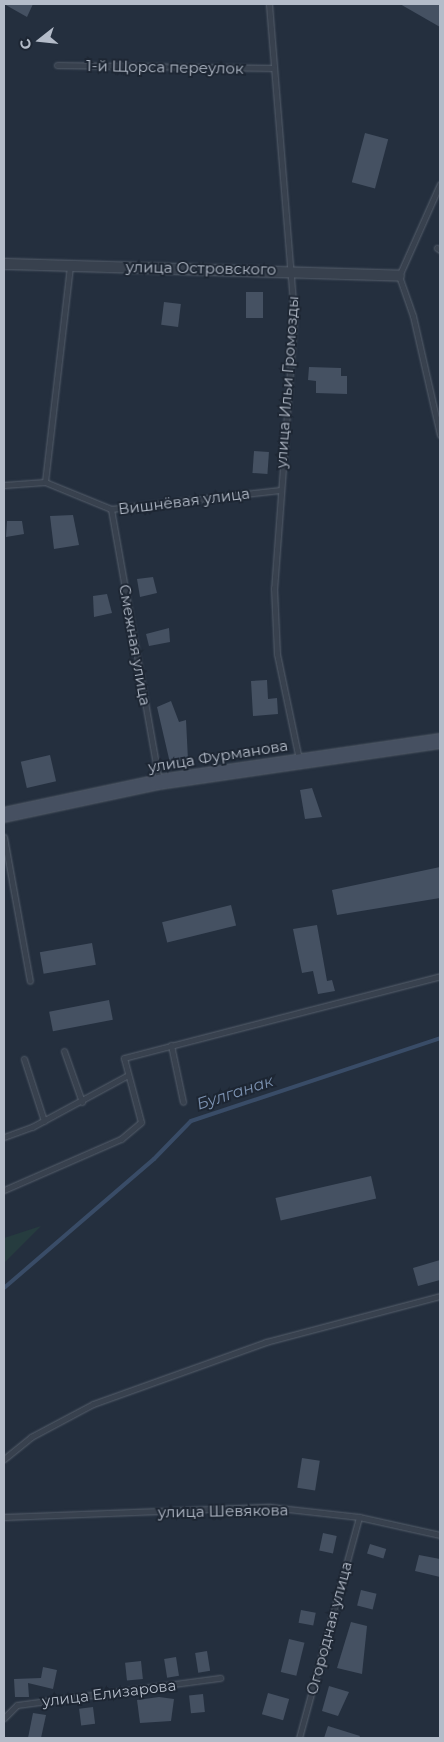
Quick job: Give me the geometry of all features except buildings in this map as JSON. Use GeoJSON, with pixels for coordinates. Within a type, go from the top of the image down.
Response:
{"type":"FeatureCollection","features":[{"type":"Feature","properties":{"kind":"main road","name":"улица Фурманова"},"geometry":{"type":"LineString","coordinates":[[4,815],[159,782],[299,760],[440,741]]}},
{"type":"Feature","properties":{"kind":"street","name":"улица Островского"},"geometry":{"type":"LineString","coordinates":[[4,264],[292,270],[399,276]]}},
{"type":"Feature","properties":{"kind":"lane","name":"улица Ильи Громозды"},"geometry":{"type":"LineString","coordinates":[[269,4],[272,68],[292,270],[294,318],[274,588],[278,654],[299,760]]}},
{"type":"Feature","properties":{"kind":"lane","name":"1-й Щорса переулок"},"geometry":{"type":"LineString","coordinates":[[58,65],[272,68]]}},
{"type":"Feature","properties":{"kind":"lane"},"geometry":{"type":"LineString","coordinates":[[440,184],[399,276],[413,316],[440,435]]}},
{"type":"Feature","properties":{"kind":"lane"},"geometry":{"type":"LineString","coordinates":[[45,482],[70,265]]}},
{"type":"Feature","properties":{"kind":"lane","name":"Вишнёвая улица"},"geometry":{"type":"LineString","coordinates":[[4,485],[45,482],[111,509],[280,490]]}},
{"type":"Feature","properties":{"kind":"lane","name":"Смежная улица"},"geometry":{"type":"LineString","coordinates":[[111,509],[159,782]]}},
{"type":"Feature","properties":{"kind":"lane"},"geometry":{"type":"LineString","coordinates":[[4,837],[30,981]]}},
{"type":"Feature","properties":{"kind":"lane"},"geometry":{"type":"LineString","coordinates":[[4,1190],[121,1139],[141,1122],[124,1058],[440,976]]}},
{"type":"Feature","properties":{"kind":"lane"},"geometry":{"type":"LineString","coordinates":[[171,1045],[183,1102]]}},
{"type":"Feature","properties":{"kind":"lane"},"geometry":{"type":"LineString","coordinates":[[64,1051],[82,1102]]}},
{"type":"Feature","properties":{"kind":"lane"},"geometry":{"type":"LineString","coordinates":[[24,1059],[44,1121]]}},
{"type":"Feature","properties":{"kind":"lane"},"geometry":{"type":"LineString","coordinates":[[4,1137],[44,1121],[128,1076]]}},
{"type":"Feature","properties":{"kind":"lane"},"geometry":{"type":"LineString","coordinates":[[4,1459],[31,1437],[92,1404],[266,1342],[440,1296]]}},
{"type":"Feature","properties":{"kind":"lane","name":"улица Шевякова"},"geometry":{"type":"LineString","coordinates":[[4,1517],[270,1507],[359,1517],[440,1535]]}},
{"type":"Feature","properties":{"kind":"lane","name":"Огородная улица"},"geometry":{"type":"LineString","coordinates":[[299,1738],[359,1517]]}},
{"type":"Feature","properties":{"kind":"lane","name":"улица Елизарова"},"geometry":{"type":"LineString","coordinates":[[4,1718],[17,1706],[220,1678]]}},
{"type":"Feature","properties":{"kind":"green space"},"geometry":{"type":"Polygon","coordinates":[[[41,1226],[4,1263],[4,1238],[41,1226]]]}},
{"type":"Feature","properties":{"kind":"waterway","name":"Булганак"},"geometry":{"type":"LineString","coordinates":[[4,1288],[154,1159],[191,1121],[440,1038]]}}]}
